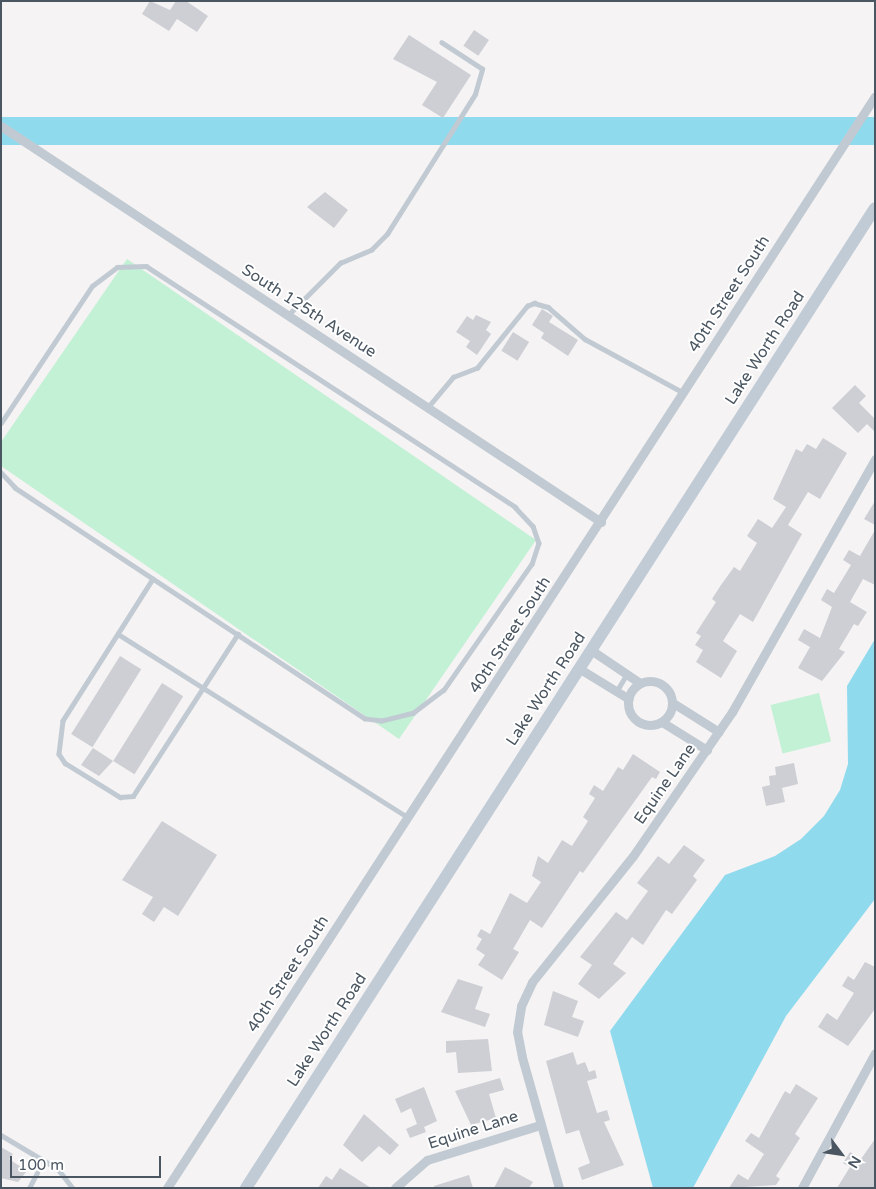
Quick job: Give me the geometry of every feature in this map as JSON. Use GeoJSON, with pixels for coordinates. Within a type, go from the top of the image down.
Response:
{"type":"FeatureCollection","features":[{"type":"Feature","properties":{"kind":"street","name":"40th Street South"},"geometry":{"type":"LineString","coordinates":[[167,1188],[601,522],[875,96]]}},
{"type":"Feature","properties":{"kind":"street","name":"South 125th Avenue"},"geometry":{"type":"LineString","coordinates":[[1,126],[601,522]]}},
{"type":"Feature","properties":{"kind":"street","name":"Lake Worth Road"},"geometry":{"type":"LineString","coordinates":[[246,1188],[875,208]]}},
{"type":"Feature","properties":{"kind":"street","name":"Equine Lane"},"geometry":{"type":"LineString","coordinates":[[559,1188],[540,1125],[517,1032],[521,1006],[532,982],[634,856],[719,732],[875,459]]}},
{"type":"Feature","properties":{"kind":"street"},"geometry":{"type":"LineString","coordinates":[[591,650],[640,683],[662,684],[673,703],[719,732]]}},
{"type":"Feature","properties":{"kind":"street"},"geometry":{"type":"LineString","coordinates":[[580,668],[629,699]]}},
{"type":"Feature","properties":{"kind":"street"},"geometry":{"type":"LineString","coordinates":[[640,683],[629,699],[631,713],[641,723],[662,722],[707,750]]}},
{"type":"Feature","properties":{"kind":"street"},"geometry":{"type":"LineString","coordinates":[[662,722],[673,703]]}},
{"type":"Feature","properties":{"kind":"street"},"geometry":{"type":"LineString","coordinates":[[802,1188],[875,1052]]}},
{"type":"Feature","properties":{"kind":"street","name":"Equine Lane"},"geometry":{"type":"LineString","coordinates":[[396,1188],[427,1160],[540,1125]]}},
{"type":"Feature","properties":{"kind":"lane"},"geometry":{"type":"LineString","coordinates":[[288,315],[340,263],[371,250],[383,238],[475,94],[482,69],[442,43]]}},
{"type":"Feature","properties":{"kind":"lane"},"geometry":{"type":"LineString","coordinates":[[1,423],[92,286],[117,268],[146,266],[515,507],[533,526],[539,543],[532,564],[444,690],[414,713],[382,721],[365,719],[15,488],[1,473]]}},
{"type":"Feature","properties":{"kind":"lane"},"geometry":{"type":"LineString","coordinates":[[428,407],[453,377],[478,368],[527,306],[534,303],[548,307],[585,339],[684,393]]}},
{"type":"Feature","properties":{"kind":"lane"},"geometry":{"type":"LineString","coordinates":[[153,579],[63,721],[59,754],[65,762],[120,797],[134,796],[238,634]]}},
{"type":"Feature","properties":{"kind":"lane"},"geometry":{"type":"LineString","coordinates":[[118,634],[408,817]]}},
{"type":"Feature","properties":{"kind":"lane"},"geometry":{"type":"LineString","coordinates":[[616,692],[627,674]]}},
{"type":"Feature","properties":{"kind":"lane"},"geometry":{"type":"LineString","coordinates":[[1,1135],[58,1169],[73,1188]]}},
{"type":"Feature","properties":{"kind":"lane"},"geometry":{"type":"LineString","coordinates":[[28,1188],[37,1173]]}},
{"type":"Feature","properties":{"kind":"green space"},"geometry":{"type":"Polygon","coordinates":[[[127,259],[536,540],[399,739],[1,466],[1,442],[127,259]]]}},
{"type":"Feature","properties":{"kind":"green space"},"geometry":{"type":"Polygon","coordinates":[[[819,693],[831,742],[783,754],[770,705],[819,693]]]}},
{"type":"Feature","properties":{"kind":"water"},"geometry":{"type":"Polygon","coordinates":[[[1,117],[875,117],[875,145],[1,145],[1,117]]]}},
{"type":"Feature","properties":{"kind":"water"},"geometry":{"type":"Polygon","coordinates":[[[875,639],[875,899],[786,1016],[693,1188],[653,1188],[610,1031],[725,875],[775,856],[801,839],[824,816],[840,790],[848,764],[847,686],[875,639]]]}},
{"type":"Feature","properties":{"kind":"building"},"geometry":{"type":"Polygon","coordinates":[[[150,1],[170,10],[176,1],[186,1],[208,16],[197,32],[177,19],[169,31],[142,14],[150,1]]]}},
{"type":"Feature","properties":{"kind":"building"},"geometry":{"type":"Polygon","coordinates":[[[474,30],[489,40],[478,56],[463,46],[474,30]]]}},
{"type":"Feature","properties":{"kind":"building"},"geometry":{"type":"Polygon","coordinates":[[[409,35],[471,75],[443,118],[422,105],[437,82],[393,59],[409,35]]]}},
{"type":"Feature","properties":{"kind":"building"},"geometry":{"type":"Polygon","coordinates":[[[325,192],[348,210],[334,228],[307,207],[325,192]]]}},
{"type":"Feature","properties":{"kind":"building"},"geometry":{"type":"Polygon","coordinates":[[[542,309],[553,316],[549,322],[578,340],[568,356],[541,338],[544,333],[532,325],[542,309]]]}},
{"type":"Feature","properties":{"kind":"building"},"geometry":{"type":"Polygon","coordinates":[[[476,315],[491,322],[486,330],[491,334],[477,355],[466,347],[470,341],[456,332],[467,316],[473,320],[476,315]]]}},
{"type":"Feature","properties":{"kind":"building"},"geometry":{"type":"Polygon","coordinates":[[[513,332],[529,342],[517,361],[501,351],[513,332]]]}},
{"type":"Feature","properties":{"kind":"building"},"geometry":{"type":"Polygon","coordinates":[[[855,385],[866,396],[859,403],[875,419],[875,432],[867,424],[858,433],[832,408],[855,385]]]}},
{"type":"Feature","properties":{"kind":"building"},"geometry":{"type":"Polygon","coordinates":[[[823,438],[847,453],[820,499],[808,492],[788,525],[802,534],[753,622],[740,614],[723,641],[737,651],[721,678],[696,662],[703,650],[695,645],[701,636],[696,633],[716,602],[712,599],[721,585],[734,567],[740,571],[757,543],[747,536],[758,519],[772,528],[786,507],[773,499],[796,449],[802,452],[807,444],[816,449],[823,438]]]}},
{"type":"Feature","properties":{"kind":"building"},"geometry":{"type":"Polygon","coordinates":[[[875,501],[875,525],[864,519],[875,501]]]}},
{"type":"Feature","properties":{"kind":"building"},"geometry":{"type":"Polygon","coordinates":[[[875,530],[875,585],[863,579],[850,602],[867,612],[858,626],[854,624],[839,649],[845,652],[822,681],[798,668],[810,647],[798,640],[804,629],[820,638],[832,607],[821,600],[827,589],[834,593],[851,565],[843,560],[849,550],[860,556],[875,530]]]}},
{"type":"Feature","properties":{"kind":"building"},"geometry":{"type":"Polygon","coordinates":[[[120,656],[141,669],[92,747],[71,734],[120,656]]]}},
{"type":"Feature","properties":{"kind":"building"},"geometry":{"type":"Polygon","coordinates":[[[162,683],[183,696],[134,774],[113,761],[162,683]]]}},
{"type":"Feature","properties":{"kind":"building"},"geometry":{"type":"Polygon","coordinates":[[[93,748],[113,761],[99,776],[81,765],[93,748]]]}},
{"type":"Feature","properties":{"kind":"building"},"geometry":{"type":"Polygon","coordinates":[[[633,754],[660,772],[656,779],[652,777],[583,873],[580,871],[542,928],[530,920],[513,949],[519,952],[502,980],[478,965],[485,955],[476,949],[482,939],[477,936],[481,929],[490,934],[510,893],[527,903],[541,882],[532,876],[538,856],[548,863],[562,840],[572,846],[588,821],[583,817],[595,798],[589,794],[594,785],[603,791],[618,767],[623,770],[633,754]]]}},
{"type":"Feature","properties":{"kind":"building"},"geometry":{"type":"Polygon","coordinates":[[[794,763],[798,784],[782,788],[785,802],[766,806],[762,787],[770,785],[769,776],[776,775],[775,767],[794,763]]]}},
{"type":"Feature","properties":{"kind":"building"},"geometry":{"type":"Polygon","coordinates":[[[162,821],[217,855],[178,916],[164,907],[154,922],[142,914],[153,897],[122,880],[162,821]]]}},
{"type":"Feature","properties":{"kind":"building"},"geometry":{"type":"Polygon","coordinates":[[[684,845],[705,860],[693,876],[697,880],[672,914],[666,910],[643,945],[632,937],[613,964],[626,973],[599,999],[578,984],[592,965],[580,957],[616,912],[627,920],[648,891],[637,883],[658,856],[669,864],[684,845]]]}},
{"type":"Feature","properties":{"kind":"building"},"geometry":{"type":"Polygon","coordinates":[[[865,962],[875,967],[875,1009],[848,1046],[818,1027],[827,1013],[837,1020],[854,993],[842,986],[848,976],[854,980],[865,962]]]}},
{"type":"Feature","properties":{"kind":"building"},"geometry":{"type":"Polygon","coordinates":[[[458,979],[483,987],[475,1009],[490,1014],[485,1027],[441,1012],[458,979]]]}},
{"type":"Feature","properties":{"kind":"building"},"geometry":{"type":"Polygon","coordinates":[[[553,991],[578,1001],[572,1017],[584,1021],[578,1037],[544,1025],[553,991]]]}},
{"type":"Feature","properties":{"kind":"building"},"geometry":{"type":"Polygon","coordinates":[[[488,1039],[492,1071],[458,1073],[456,1052],[446,1053],[446,1041],[488,1039]]]}},
{"type":"Feature","properties":{"kind":"building"},"geometry":{"type":"Polygon","coordinates":[[[573,1052],[577,1065],[585,1062],[589,1072],[595,1070],[597,1078],[587,1081],[597,1113],[607,1110],[610,1120],[604,1122],[624,1165],[582,1180],[578,1168],[590,1163],[579,1130],[566,1134],[546,1061],[573,1052]]]}},
{"type":"Feature","properties":{"kind":"building"},"geometry":{"type":"Polygon","coordinates":[[[500,1078],[504,1090],[489,1094],[496,1118],[471,1125],[455,1091],[500,1078]]]}},
{"type":"Feature","properties":{"kind":"building"},"geometry":{"type":"Polygon","coordinates":[[[796,1084],[818,1098],[795,1134],[800,1138],[776,1176],[780,1179],[776,1185],[729,1188],[738,1174],[748,1180],[764,1154],[745,1141],[751,1133],[759,1138],[785,1091],[790,1094],[796,1084]]]}},
{"type":"Feature","properties":{"kind":"building"},"geometry":{"type":"Polygon","coordinates":[[[424,1087],[437,1121],[424,1127],[426,1132],[410,1138],[406,1129],[417,1124],[411,1108],[401,1113],[395,1099],[424,1087]]]}},
{"type":"Feature","properties":{"kind":"building"},"geometry":{"type":"Polygon","coordinates":[[[364,1114],[399,1145],[390,1155],[379,1146],[362,1162],[343,1145],[364,1114]]]}},
{"type":"Feature","properties":{"kind":"building"},"geometry":{"type":"Polygon","coordinates":[[[875,1139],[875,1188],[837,1188],[850,1167],[843,1163],[850,1152],[861,1159],[875,1139]]]}},
{"type":"Feature","properties":{"kind":"building"},"geometry":{"type":"Polygon","coordinates":[[[1,1147],[13,1154],[9,1159],[27,1171],[18,1182],[1,1178],[1,1147]]]}},
{"type":"Feature","properties":{"kind":"building"},"geometry":{"type":"Polygon","coordinates":[[[505,1167],[533,1182],[529,1188],[494,1188],[505,1167]]]}},
{"type":"Feature","properties":{"kind":"building"},"geometry":{"type":"Polygon","coordinates":[[[340,1168],[371,1188],[318,1188],[326,1176],[332,1180],[340,1168]]]}},
{"type":"Feature","properties":{"kind":"building"},"geometry":{"type":"Polygon","coordinates":[[[469,1175],[473,1188],[434,1188],[434,1186],[469,1175]]]}}]}
